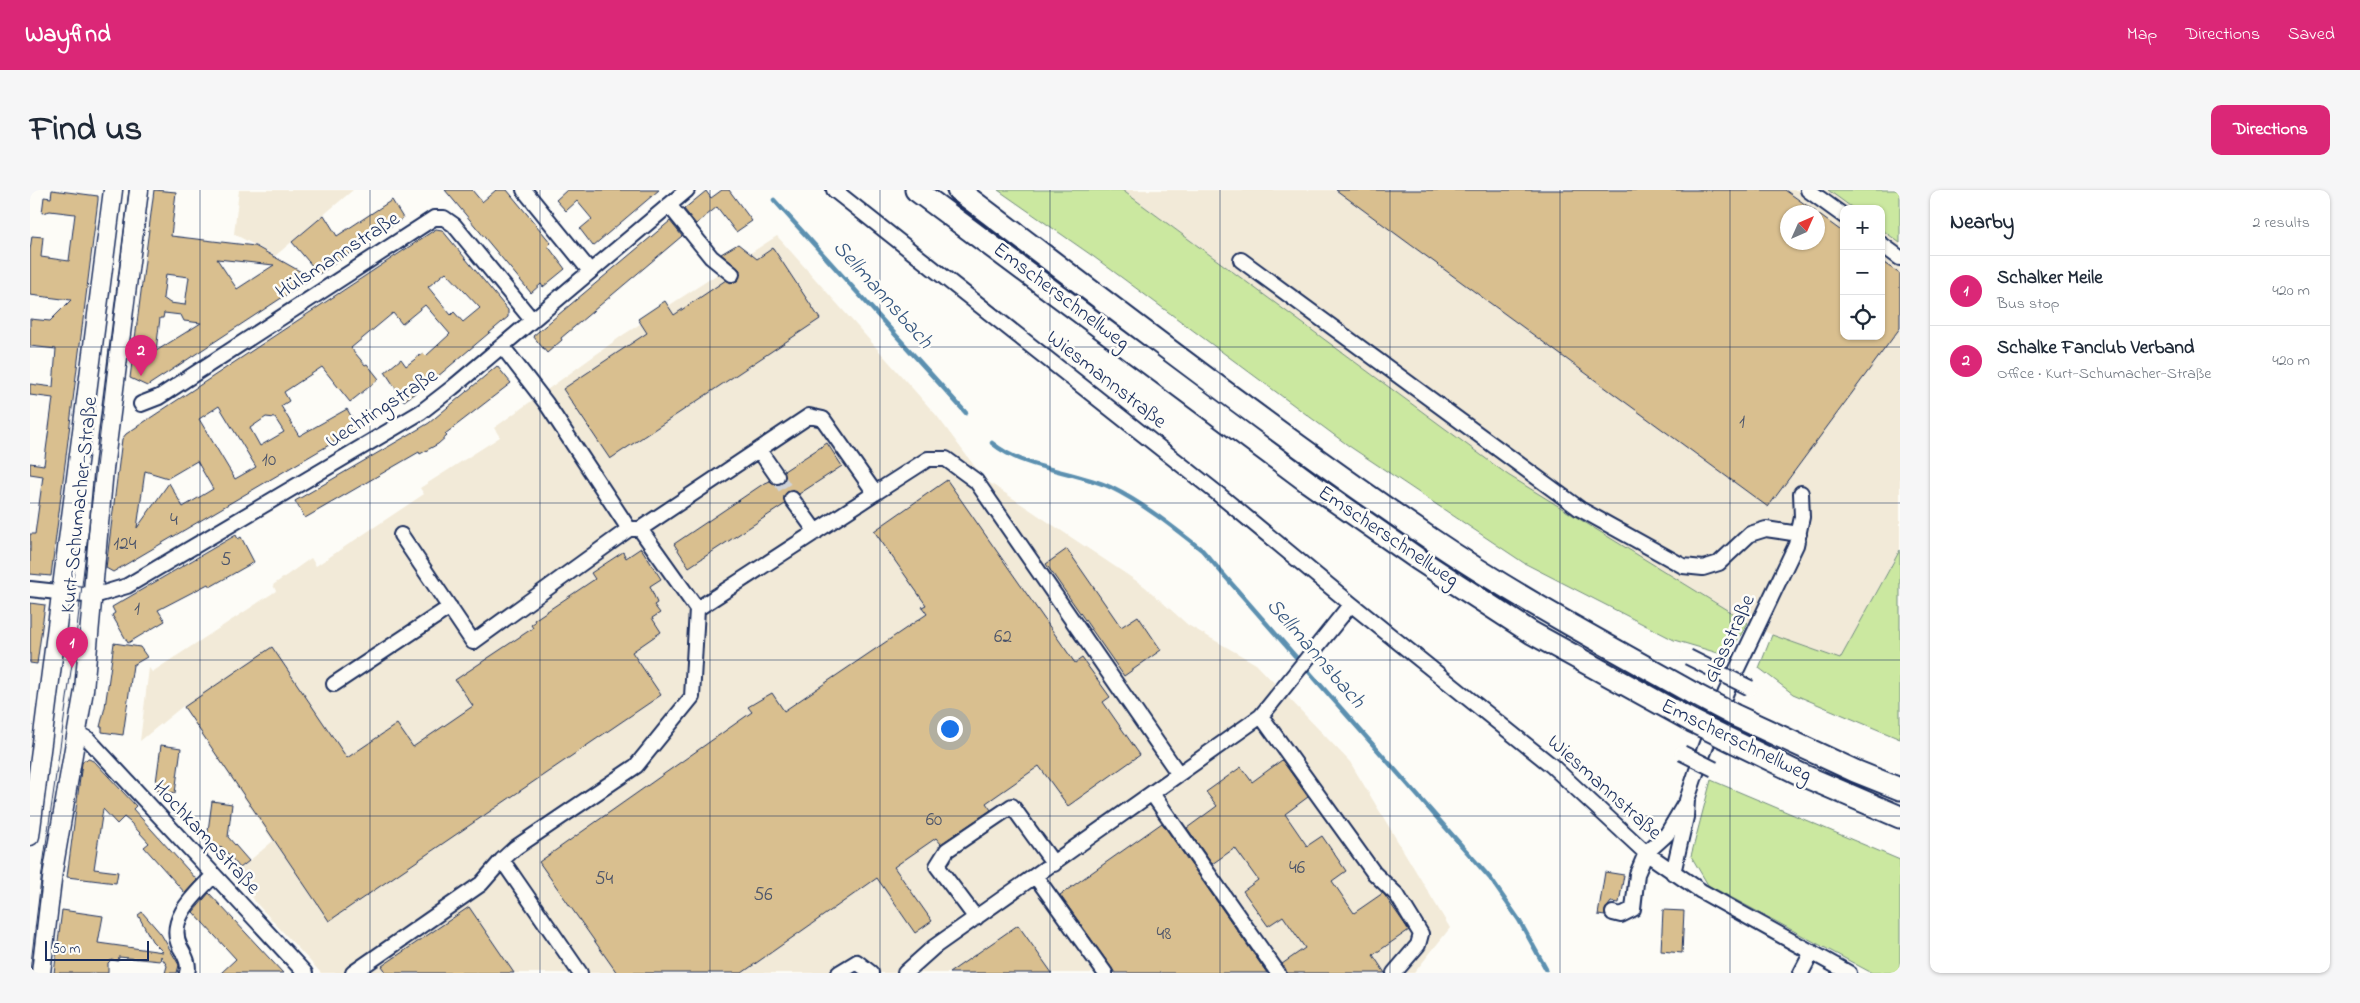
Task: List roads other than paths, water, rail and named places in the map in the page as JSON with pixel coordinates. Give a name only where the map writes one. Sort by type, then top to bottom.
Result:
[{"type":"highway","name":"Emscherschnellweg","points":[[916,190],[1308,482],[1418,559],[1532,633],[1692,722],[1802,775],[1900,816]]},
{"type":"highway","name":"Emscherschnellweg","points":[[958,190],[1315,458],[1433,540],[1550,614],[1694,694],[1734,715],[1855,771],[1900,789]]},
{"type":"main road","name":"Kurt-Schumacher-Straße","points":[[30,836],[113,190]]},
{"type":"main road","name":"Kurt-Schumacher-Straße","points":[[41,973],[52,871],[77,732],[94,596],[104,470],[140,190]]},
{"type":"street","points":[[524,190],[590,271]]},
{"type":"street","name":"Uechtingstraße","points":[[30,589],[94,596],[127,586],[395,428],[452,388],[687,190]]},
{"type":"street","name":"Wiesmannstraße","points":[[834,190],[1217,493],[1551,765],[1646,853],[1673,874],[1849,973]]},
{"type":"street","points":[[1808,190],[1840,213]]},
{"type":"street","points":[[669,205],[711,256],[732,274]]},
{"type":"street","name":"Hülsmannstraße","points":[[141,404],[159,397],[434,218],[444,218],[454,225],[532,320]]},
{"type":"street","points":[[1885,247],[1900,258]]},
{"type":"street","points":[[1241,260],[1580,509],[1683,566],[1703,568],[1719,563],[1750,534],[1766,529],[1799,534]]},
{"type":"street","points":[[353,973],[481,884],[515,848],[636,766],[692,697],[696,609],[635,529],[546,403],[502,346]]},
{"type":"street","points":[[401,535],[473,642],[635,529],[809,416],[823,419],[874,493]]},
{"type":"street","points":[[759,450],[777,476]]},
{"type":"street","points":[[696,609],[928,458],[946,460],[976,481],[1178,773]]},
{"type":"street","name":"Glasstraße","points":[[1646,853],[1667,834],[1687,800],[1726,692],[1796,545],[1802,517],[1801,493]]},
{"type":"street","points":[[792,499],[816,532]]},
{"type":"street","points":[[912,971],[934,947],[1036,877],[1153,794],[1178,773],[1261,716],[1351,604]]},
{"type":"street","points":[[334,684],[450,607]]},
{"type":"street","points":[[1688,657],[1750,688]]},
{"type":"street","points":[[1261,716],[1374,873],[1397,895],[1421,934],[1418,945],[1394,973]]},
{"type":"street","name":"Hochkampstraße","points":[[77,732],[88,739],[304,973]]},
{"type":"street","points":[[1682,753],[1714,769]]},
{"type":"street","points":[[1153,794],[1278,973]]},
{"type":"street","name":"Glasstraße","points":[[1673,874],[1686,816],[1687,800]]},
{"type":"street","points":[[976,918],[937,866],[947,850],[1012,806],[1054,864]]},
{"type":"street","points":[[1614,913],[1621,915],[1633,909],[1637,874],[1646,853]]},
{"type":"street","points":[[502,860],[580,973]]},
{"type":"street","points":[[188,973],[189,967],[176,938],[178,919],[184,908],[214,875]]},
{"type":"street","points":[[1036,877],[1105,973]]},
{"type":"street","points":[[1801,973],[1812,952]]},
{"type":"street","points":[[839,973],[857,962],[872,973]]},
{"type":"waterway","name":"Sellmannsbach","points":[[774,200],[966,413]]},
{"type":"waterway","name":"Sellmannsbach","points":[[992,443],[1019,459],[1095,481],[1122,493],[1169,524],[1202,550],[1490,878],[1519,920],[1546,969]]},
{"type":"tunnel","points":[[777,476],[792,499]]},
{"type":"tram line","points":[[30,971],[42,872],[76,636],[129,190]]},
{"type":"place","name":"Schalke Fanclub Verband","points":[[141,376]]},
{"type":"place","name":"Schalker Meile","points":[[72,668]]}]
